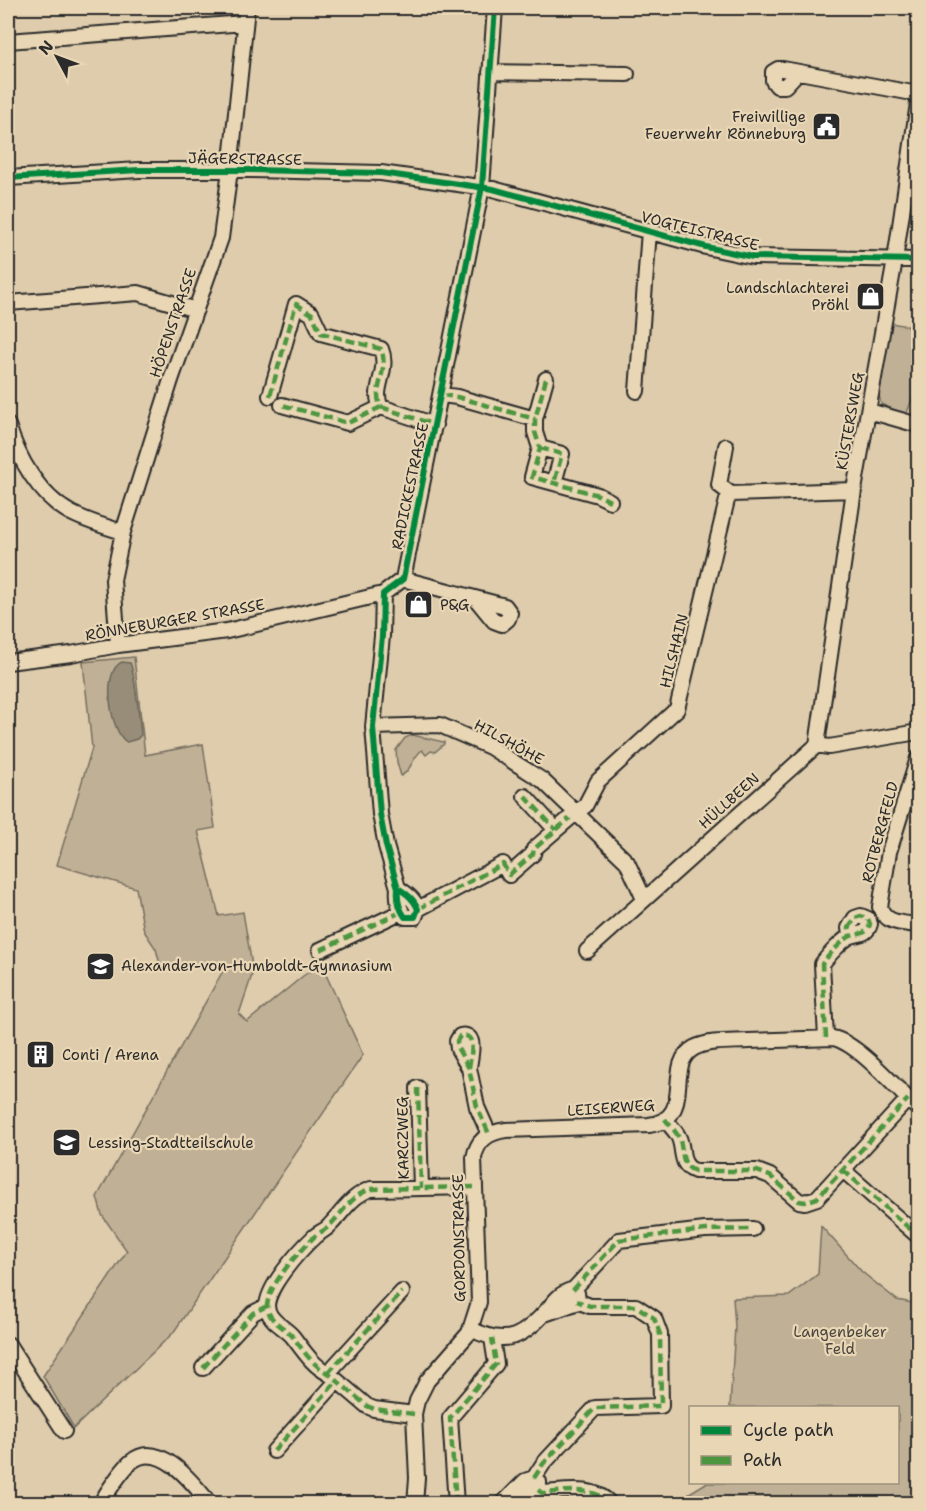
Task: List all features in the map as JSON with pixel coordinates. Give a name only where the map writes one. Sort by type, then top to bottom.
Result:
[{"type":"street","name":"HÖPENSTRASSE","points":[[118,645],[113,580],[123,532],[171,380],[221,238],[247,8]]},
{"type":"street","name":"RADICKESTRASSE","points":[[403,579],[442,395],[482,187],[495,8]]},
{"type":"street","points":[[8,41],[245,23]]},
{"type":"street","points":[[490,72],[627,74]]},
{"type":"street","points":[[798,72],[918,94]]},
{"type":"street","name":"KÜSTERSWEG","points":[[817,745],[854,490],[895,260],[918,103]]},
{"type":"street","name":"JÄGERSTRASSE","points":[[8,178],[139,170],[367,172],[482,187]]},
{"type":"street","name":"VOGTEISTRASSE","points":[[482,187],[706,247],[753,257],[918,260]]},
{"type":"street","points":[[637,391],[649,231]]},
{"type":"street","points":[[8,303],[138,293],[196,310]]},
{"type":"street","points":[[270,396],[296,304],[312,314],[321,333],[381,349],[386,360],[378,395],[381,407]]},
{"type":"street","points":[[546,379],[535,419],[535,432],[540,448],[532,477],[598,495],[610,501]]},
{"type":"street","points":[[442,395],[457,397],[535,419]]},
{"type":"street","points":[[282,405],[348,423],[381,407],[435,425]]},
{"type":"street","points":[[869,411],[918,425]]},
{"type":"street","points":[[8,425],[14,444],[28,470],[54,501],[72,514],[123,532]]},
{"type":"street","points":[[726,446],[719,485],[731,494],[854,490]]},
{"type":"street","points":[[540,448],[562,454],[554,483]]},
{"type":"street","name":"HILSHAIN","points":[[572,816],[585,806],[598,781],[677,709],[727,500],[731,494]]},
{"type":"street","points":[[476,599],[403,579],[383,594],[382,636],[373,727],[380,814],[398,888],[397,895],[401,912],[405,917],[415,917],[418,909],[503,864],[509,875],[572,816]]},
{"type":"street","name":"RÖNNEBURGER STRASSE","points":[[8,662],[227,631],[383,594]]},
{"type":"street","name":"HILSHÖHE","points":[[373,727],[440,725],[490,747],[543,780],[572,816],[627,862],[644,899]]},
{"type":"street","points":[[817,745],[830,747],[918,732]]},
{"type":"street","name":"HÜLLBEEN","points":[[587,951],[817,745]]},
{"type":"street","name":"ROTBERGFELD","points":[[918,758],[889,852],[880,904],[884,916],[892,921],[918,925]]},
{"type":"street","points":[[525,796],[556,830]]},
{"type":"street","points":[[398,888],[412,898],[418,909]]},
{"type":"street","points":[[320,950],[401,912]]},
{"type":"street","points":[[665,1119],[678,1136],[683,1159],[690,1169],[695,1171],[757,1171],[770,1176],[799,1202],[812,1201],[817,1198],[843,1170],[914,1104],[850,1045],[837,1039],[826,1038],[821,967],[833,951],[850,936]]},
{"type":"street","name":"LEISERWEG","points":[[489,1134],[506,1130],[649,1125],[665,1119],[676,1105],[682,1063],[693,1049],[702,1045],[725,1042],[826,1038]]},
{"type":"street","points":[[469,1068],[477,1107],[489,1134]]},
{"type":"street","name":"KARCZWEG","points":[[418,1088],[421,1188]]},
{"type":"street","name":"GORDONSTRASSE","points":[[415,1503],[417,1478],[414,1414],[421,1390],[426,1381],[471,1329],[479,1302],[474,1187],[476,1150],[489,1134]]},
{"type":"street","points":[[843,1170],[918,1236]]},
{"type":"street","points":[[414,1414],[370,1408],[322,1370],[298,1347],[293,1337],[271,1317],[267,1306],[272,1288],[291,1263],[317,1234],[329,1227],[358,1196],[371,1189],[474,1187]]},
{"type":"street","points":[[575,1296],[619,1240],[705,1230],[753,1229]]},
{"type":"street","points":[[274,1451],[402,1292]]},
{"type":"street","points":[[471,1329],[492,1338],[526,1332],[565,1292],[590,1306],[636,1306],[654,1318],[660,1334],[661,1406],[595,1408],[543,1464],[536,1484]]},
{"type":"street","points":[[203,1368],[253,1313],[267,1306]]},
{"type":"street","points":[[456,1503],[450,1418],[496,1364],[492,1338]]},
{"type":"street","points":[[9,1350],[64,1431]]},
{"type":"street","points":[[100,1503],[131,1462],[152,1455],[161,1457],[174,1466],[210,1503]]},
{"type":"street","points":[[504,1502],[525,1480],[536,1484],[542,1493],[591,1492],[602,1496],[610,1503]]},
{"type":"green space","points":[[891,323],[918,328],[918,384],[906,415],[881,404],[879,395]]},
{"type":"green space","points":[[134,657],[145,755],[203,744],[215,828],[198,831],[219,916],[243,912],[253,972],[239,1014],[247,1022],[321,964],[363,1055],[173,1333],[74,1428],[43,1376],[127,1251],[102,1215],[97,1197],[224,969],[160,964],[156,949],[144,931],[136,888],[57,865],[92,748],[83,662]]},
{"type":"green space","points":[[412,735],[444,742],[444,744],[435,752],[431,751],[426,755],[422,750],[401,776],[396,750],[405,738]]},
{"type":"green space","name":"Langenbeker Feld","points":[[821,1226],[862,1272],[897,1300],[918,1304],[918,1503],[688,1503],[688,1494],[704,1484],[899,1484],[899,1406],[730,1406],[735,1327],[733,1298],[789,1296],[818,1274]]},
{"type":"shaded area","points":[[122,662],[130,663],[132,667],[141,735],[127,742],[116,728],[110,703],[111,677],[115,668]]},
{"type":"marked path","points":[[270,396],[296,304],[312,314],[321,333],[381,349],[383,365],[378,393],[381,407],[348,423],[282,405]]},
{"type":"marked path","points":[[546,379],[535,419],[535,432],[540,448],[532,477],[598,495],[610,501]]},
{"type":"marked path","points":[[442,395],[457,397],[535,419]]},
{"type":"marked path","points":[[381,407],[435,425]]},
{"type":"marked path","points":[[540,448],[562,454],[554,483]]},
{"type":"marked path","points":[[525,796],[556,830]]},
{"type":"marked path","points":[[418,909],[503,864],[509,875],[533,854],[534,849],[570,818]]},
{"type":"marked path","points":[[320,950],[401,912]]},
{"type":"marked path","points":[[826,1038],[822,964],[844,941],[867,930],[870,924],[868,919],[861,916],[855,918],[849,928],[850,936]]},
{"type":"marked path","points":[[469,1068],[471,1041],[466,1036],[460,1036],[457,1041],[458,1049],[469,1068],[477,1107],[489,1134]]},
{"type":"marked path","points":[[418,1088],[421,1188]]},
{"type":"marked path","points":[[665,1119],[678,1136],[686,1165],[695,1171],[757,1171],[770,1176],[799,1201],[805,1202],[817,1198],[908,1099]]},
{"type":"marked path","points":[[843,1170],[918,1236]]},
{"type":"marked path","points":[[414,1414],[367,1406],[313,1362],[290,1334],[273,1319],[268,1311],[267,1303],[276,1282],[292,1260],[358,1195],[371,1189],[474,1187]]},
{"type":"marked path","points":[[573,1290],[619,1240],[705,1230],[753,1229]]},
{"type":"marked path","points":[[328,1373],[402,1292]]},
{"type":"marked path","points":[[534,1478],[543,1464],[595,1408],[661,1406],[660,1334],[654,1318],[636,1306],[590,1306],[577,1301]]},
{"type":"marked path","points":[[203,1368],[253,1313],[267,1306]]},
{"type":"marked path","points":[[456,1504],[450,1418],[496,1364],[492,1338]]},
{"type":"marked path","points":[[274,1451],[337,1381]]},
{"type":"marked path","points":[[538,1490],[542,1493],[587,1492],[604,1498],[610,1504]]},
{"type":"cycle path","points":[[398,888],[416,905],[418,909],[415,917],[405,917],[400,907],[398,888],[380,814],[373,727],[382,636],[383,594],[403,579],[482,187],[495,8]]},
{"type":"cycle path","points":[[8,178],[139,170],[381,173],[493,189],[706,247],[753,257],[918,260]]},
{"type":"place","name":"Freiwillige Feuerwehr Rönneburg","points":[[827,126]]},
{"type":"place","name":"Landschlachterei Pröhl","points":[[870,297]]},
{"type":"place","name":"P&G","points":[[419,605]]},
{"type":"place","name":"Alexander-von-Humboldt-Gymnasium","points":[[100,966]]},
{"type":"place","name":"Conti / Arena","points":[[41,1055]]},
{"type":"place","name":"Lessing-Stadtteilschule","points":[[67,1143]]}]
